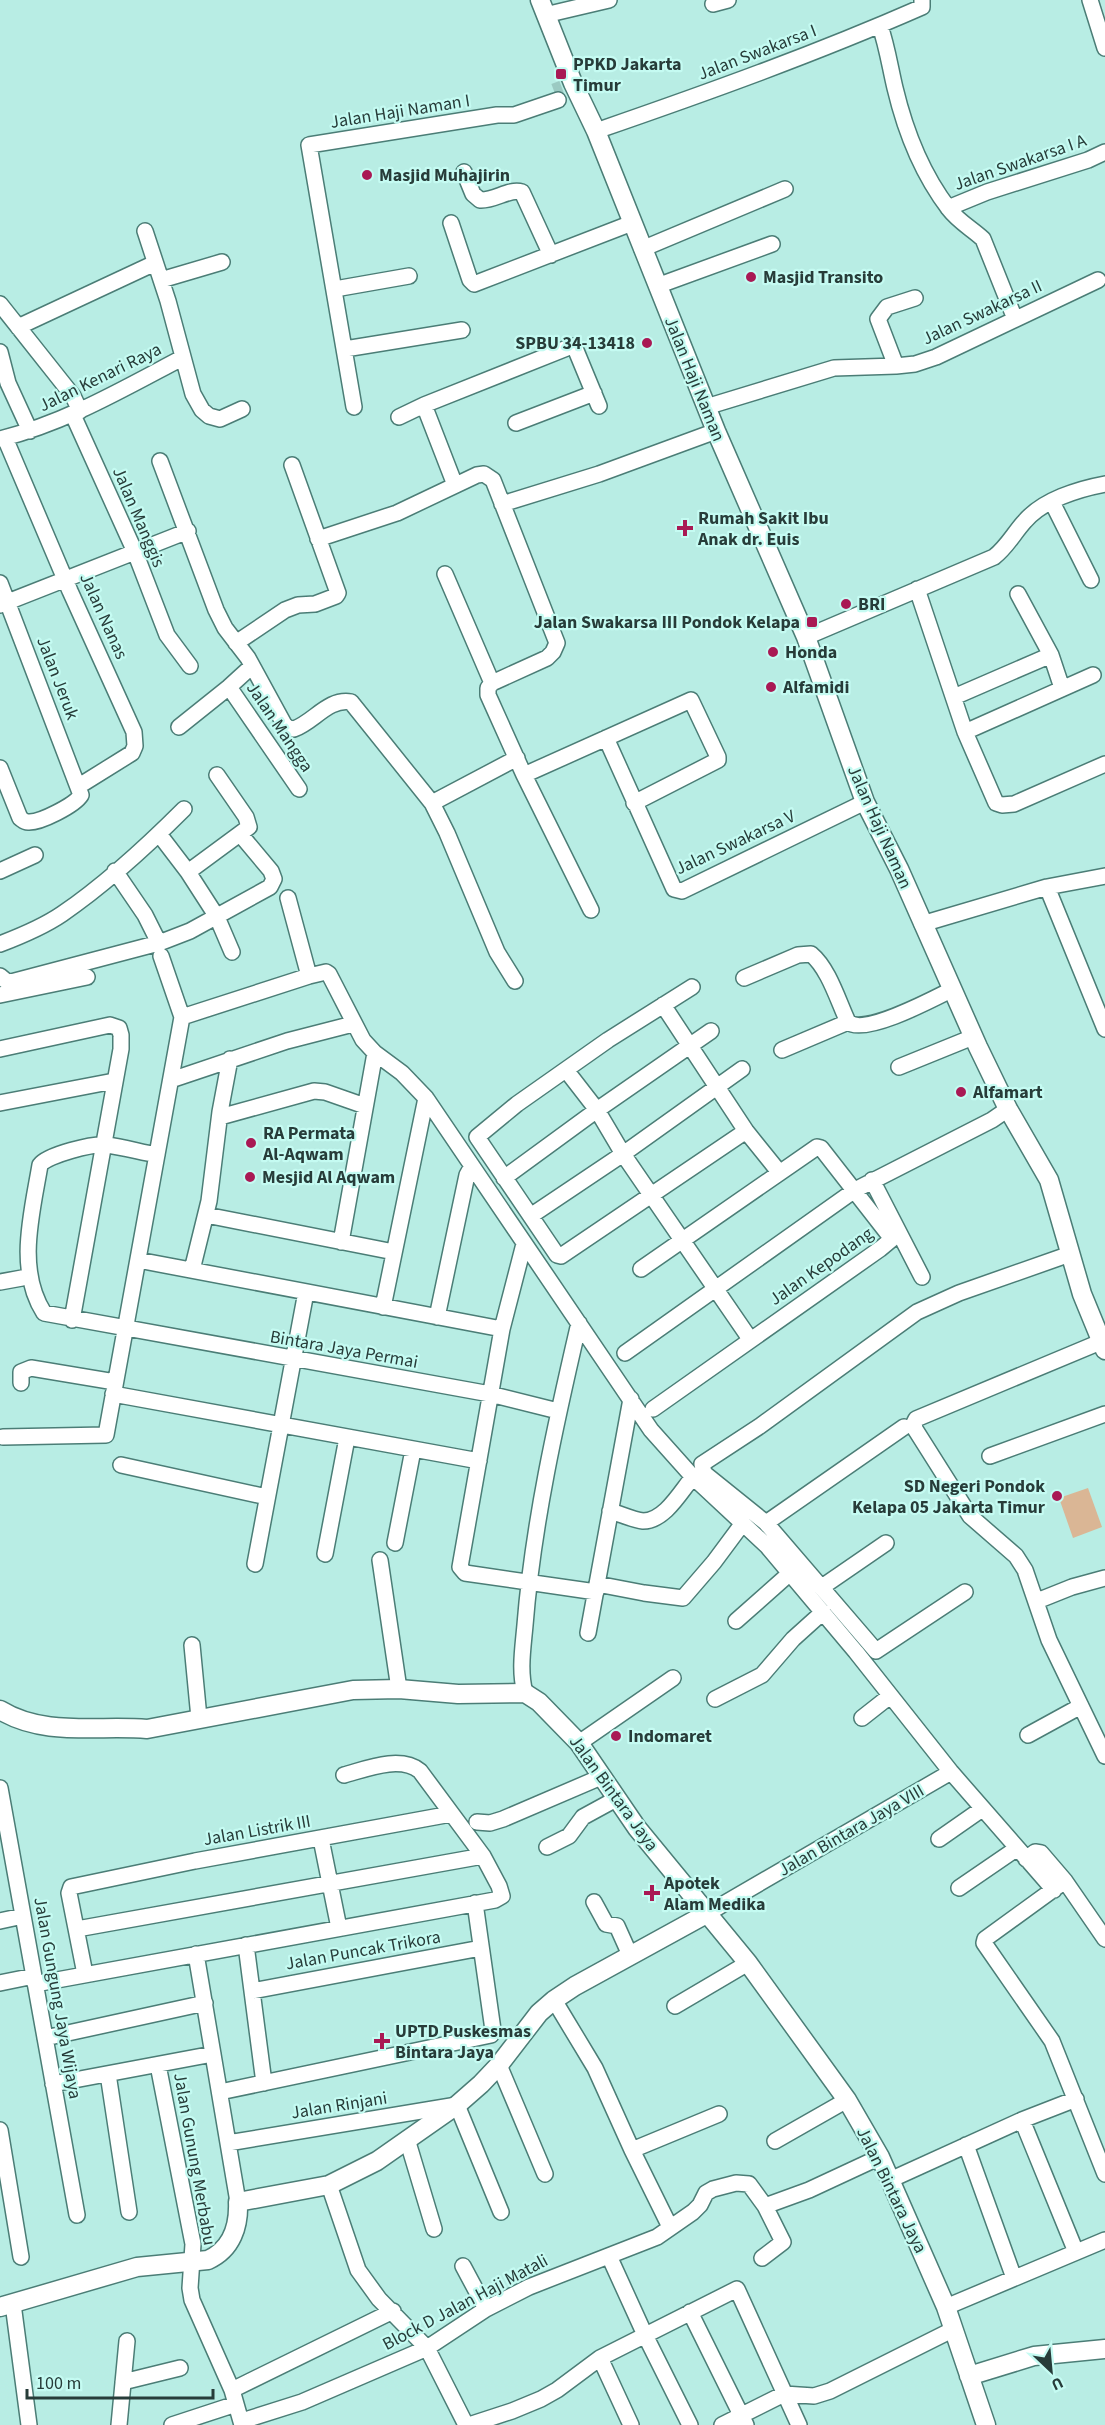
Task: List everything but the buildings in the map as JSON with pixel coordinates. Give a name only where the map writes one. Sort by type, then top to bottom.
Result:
[{"type":"street","points":[[543,8],[609,0]]},
{"type":"street","name":"Jalan Swakarsa I","points":[[596,131],[771,69],[880,26],[922,7],[922,0]]},
{"type":"street","points":[[1090,0],[1105,48]]},
{"type":"street","name":"Jalan Haji Naman","points":[[543,8],[565,92],[596,131],[706,407],[806,637],[865,802],[899,869],[922,924],[1008,1109],[1049,1180],[1082,1294],[1104,1344]]},
{"type":"street","name":"Jalan Swakarsa I A","points":[[880,26],[907,126],[925,168],[948,208],[964,226],[982,239],[1015,319]]},
{"type":"street","name":"Jalan Haji Naman I","points":[[334,289],[309,145],[497,116],[511,107],[565,92]]},
{"type":"street","name":"Jalan Swakarsa I A","points":[[948,208],[1003,186],[1088,160],[1105,152]]},
{"type":"street","points":[[464,172],[473,194],[480,201],[492,200],[515,190],[522,192],[551,255]]},
{"type":"street","points":[[642,249],[785,189]]},
{"type":"street","points":[[451,223],[470,280],[474,284],[632,223]]},
{"type":"street","points":[[145,231],[193,394],[202,410],[209,416],[220,419],[242,409]]},
{"type":"street","points":[[657,286],[772,244]]},
{"type":"street","points":[[161,280],[222,262]]},
{"type":"street","points":[[18,327],[155,263]]},
{"type":"street","points":[[354,407],[334,289],[409,276]]},
{"type":"street","name":"Jalan Swakarsa II","points":[[706,407],[834,368],[915,364],[936,357],[1098,280]]},
{"type":"street","points":[[896,366],[878,319],[887,308],[915,298]]},
{"type":"street","name":"Jalan Manggis","points":[[0,304],[73,396],[77,413],[167,635],[190,666]]},
{"type":"street","points":[[345,349],[462,330]]},
{"type":"street","points":[[399,417],[572,346],[575,348],[596,399],[516,423]]},
{"type":"street","points":[[0,352],[9,382],[30,431]]},
{"type":"street","name":"Jalan Kenari Raya","points":[[3,439],[77,413],[182,358]]},
{"type":"street","points":[[424,405],[455,485]]},
{"type":"street","points":[[502,504],[599,474],[716,431]]},
{"type":"street","name":"Jalan Nanas","points":[[3,439],[136,741],[132,753],[79,786]]},
{"type":"street","points":[[160,461],[216,610],[288,728],[300,727],[332,704],[351,702],[432,803],[497,952],[514,981]]},
{"type":"street","points":[[236,643],[285,609],[298,605],[315,604],[336,596],[335,585],[292,465]]},
{"type":"street","points":[[318,539],[397,513],[477,475],[490,476],[557,643],[547,658],[492,683],[488,688],[488,695],[524,775],[591,910]]},
{"type":"street","points":[[806,637],[994,558],[1005,549],[1036,510],[1090,487],[1105,484]]},
{"type":"street","points":[[1052,502],[1091,580]]},
{"type":"street","points":[[4,604],[188,531]]},
{"type":"street","points":[[445,574],[492,683]]},
{"type":"street","name":"Jalan Jeruk","points":[[0,583],[4,604],[79,786]]},
{"type":"street","points":[[917,589],[965,732],[996,803],[1014,804],[1105,764]]},
{"type":"street","points":[[1018,594],[1051,655],[1062,687]]},
{"type":"street","points":[[954,697],[1051,655]]},
{"type":"street","points":[[179,727],[252,666]]},
{"type":"street","points":[[965,732],[1062,687],[1094,675]]},
{"type":"street","name":"Jalan Mangga","points":[[229,687],[299,789]]},
{"type":"street","points":[[524,775],[690,699],[718,756],[715,763],[634,804]]},
{"type":"street","name":"Jalan Swakarsa V","points":[[606,738],[674,889],[682,891],[865,802]]},
{"type":"street","points":[[432,803],[517,758]]},
{"type":"street","points":[[0,768],[20,818],[28,822],[33,822],[72,805],[81,795],[79,786]]},
{"type":"street","points":[[188,872],[249,827],[217,776]]},
{"type":"street","points":[[0,944],[40,927],[62,914],[159,834],[184,809]]},
{"type":"street","points":[[159,834],[188,872],[217,917],[232,952]]},
{"type":"street","points":[[0,976],[6,981],[11,981],[160,950],[259,895],[270,887],[274,879],[271,871],[240,834]]},
{"type":"street","points":[[0,871],[35,855]]},
{"type":"street","points":[[3,1437],[105,1435],[182,1017],[160,950],[145,915],[115,871]]},
{"type":"street","points":[[922,924],[1047,886],[1105,876]]},
{"type":"street","points":[[1047,886],[1105,1029]]},
{"type":"street","points":[[288,898],[309,976]]},
{"type":"street","points":[[744,978],[798,955],[811,954],[827,977],[848,1022],[856,1026],[889,1018],[953,989]]},
{"type":"street","points":[[182,1017],[309,976],[324,972],[329,974],[353,1024],[375,1053],[402,1073],[426,1098],[651,1430],[693,1477],[767,1546],[982,1809],[1021,1854],[1059,1886],[1105,1939]]},
{"type":"street","points":[[0,996],[87,977]]},
{"type":"street","points":[[692,987],[566,1070],[517,1104],[477,1136],[557,1255],[561,1256],[746,1131]]},
{"type":"street","points":[[663,1005],[746,1131],[779,1172]]},
{"type":"street","points":[[782,1050],[848,1022]]},
{"type":"street","points":[[171,1080],[230,1059],[353,1024]]},
{"type":"street","points":[[0,1049],[110,1025],[118,1028],[121,1035],[121,1049],[72,1320]]},
{"type":"street","points":[[504,1178],[711,1031]]},
{"type":"street","points":[[899,1066],[973,1036]]},
{"type":"street","points":[[341,1242],[375,1053]]},
{"type":"street","points":[[192,1270],[206,1215],[230,1059]]},
{"type":"street","points":[[532,1215],[623,1154],[742,1069]]},
{"type":"street","points":[[566,1070],[597,1110],[623,1154],[750,1340],[653,1409]]},
{"type":"street","points":[[0,1103],[114,1081]]},
{"type":"street","points":[[220,1117],[314,1091],[325,1092],[365,1106]]},
{"type":"street","points":[[383,1307],[426,1098]]},
{"type":"street","points":[[625,1353],[855,1190],[993,1120],[1008,1109]]},
{"type":"street","points":[[104,1144],[157,1155]]},
{"type":"street","name":"Bintara Jaya Permai","points":[[104,1144],[57,1155],[40,1165],[27,1255],[35,1293],[44,1313],[72,1320],[490,1394],[558,1412]]},
{"type":"street","points":[[641,1269],[779,1172],[819,1147],[855,1190]]},
{"type":"street","points":[[437,1317],[449,1251],[467,1175],[472,1166]]},
{"type":"street","points":[[872,1180],[922,1277]]},
{"type":"street","name":"Jalan Kepodang","points":[[750,1340],[890,1241],[891,1236],[855,1190]]},
{"type":"street","points":[[206,1215],[394,1252]]},
{"type":"street","points":[[524,1244],[502,1329],[460,1567],[465,1573],[529,1584],[596,1588],[682,1598],[714,1562],[742,1523]]},
{"type":"street","points":[[965,1592],[876,1651],[766,1523],[704,1473],[702,1464],[768,1420],[917,1312],[959,1293],[1070,1254]]},
{"type":"street","points":[[138,1260],[502,1329]]},
{"type":"street","points":[[0,1282],[22,1278]]},
{"type":"street","points":[[255,1564],[306,1292]]},
{"type":"street","points":[[0,1710],[31,1724],[61,1728],[115,1726],[147,1729],[353,1690],[399,1689],[458,1694],[525,1693],[522,1670],[529,1584],[558,1412],[579,1323]]},
{"type":"street","points":[[1104,1344],[916,1419],[914,1423],[915,1429],[970,1516],[1016,1556],[1025,1570],[1049,1640],[1105,1756]]},
{"type":"street","points":[[21,1383],[21,1372],[32,1368],[281,1426],[479,1461]]},
{"type":"street","points":[[588,1633],[631,1399]]},
{"type":"street","points":[[990,1456],[1105,1414]]},
{"type":"street","points":[[766,1523],[904,1427]]},
{"type":"street","points":[[326,1554],[348,1438]]},
{"type":"street","points":[[395,1543],[413,1450]]},
{"type":"street","points":[[121,1465],[267,1497]]},
{"type":"street","points":[[610,1511],[642,1521],[655,1519],[665,1511],[693,1477]]},
{"type":"street","points":[[822,1587],[886,1543]]},
{"type":"street","points":[[380,1560],[399,1689]]},
{"type":"street","points":[[736,1621],[789,1574]]},
{"type":"street","points":[[1036,1601],[1072,1587],[1105,1578]]},
{"type":"street","points":[[715,1699],[762,1675],[793,1639],[823,1612]]},
{"type":"street","points":[[192,1645],[199,1718]]},
{"type":"street","points":[[579,1743],[673,1678]]},
{"type":"street","name":"Jalan Bintara Jaya","points":[[525,1693],[539,1702],[579,1743],[659,1856],[748,1963],[847,2100],[880,2157],[946,2307],[986,2425]]},
{"type":"street","points":[[862,1718],[890,1696]]},
{"type":"street","points":[[1028,1735],[1081,1706]]},
{"type":"street","points":[[0,1983],[85,1974],[475,1903],[502,1896],[483,1856],[420,1771],[413,1766],[384,1765],[344,1776]]},
{"type":"street","name":"Jalan Bintara Jaya VIII","points":[[238,2202],[329,2186],[362,2170],[457,2105],[499,2065],[539,2013],[554,2000],[951,1772]]},
{"type":"street","points":[[477,1822],[490,1823],[503,1819],[601,1777]]},
{"type":"street","name":"Jalan Gungung Jaya Wijaya","points":[[0,1788],[77,2215]]},
{"type":"street","points":[[547,1847],[569,1836],[583,1817],[616,1798]]},
{"type":"street","points":[[939,1839],[982,1809]]},
{"type":"street","name":"Jalan Listrik III","points":[[77,1929],[69,1893],[71,1887],[451,1814]]},
{"type":"street","points":[[321,1839],[339,1928]]},
{"type":"street","points":[[959,1888],[1021,1854]]},
{"type":"street","points":[[85,1974],[77,1929],[483,1856]]},
{"type":"street","points":[[1059,1886],[985,1939],[984,1943],[1042,2025],[1059,2057],[1105,2174]]},
{"type":"street","points":[[594,1902],[606,1924],[617,1926],[630,1955]]},
{"type":"street","points":[[475,1903],[493,2033]]},
{"type":"street","points":[[0,1920],[23,1916]]},
{"type":"street","points":[[246,1945],[264,2083]]},
{"type":"street","name":"Jalan Puncak Trikora","points":[[252,1990],[481,1948]]},
{"type":"street","points":[[29,2425],[6,2305],[137,2267],[212,2258],[222,2252],[231,2242],[239,2212],[238,2202],[196,1954]]},
{"type":"street","points":[[675,2006],[748,1963]]},
{"type":"street","points":[[554,2000],[595,2068],[670,2227]]},
{"type":"street","points":[[45,2038],[205,2003]]},
{"type":"street","points":[[493,2033],[513,2045]]},
{"type":"street","points":[[220,2092],[489,2037],[493,2033]]},
{"type":"street","points":[[53,2084],[213,2055]]},
{"type":"street","name":"Jalan Gunung Merbabu","points":[[158,2065],[193,2244],[190,2288],[192,2300],[234,2397],[242,2423]]},
{"type":"street","points":[[499,2065],[545,2174]]},
{"type":"street","points":[[108,2074],[129,2211]]},
{"type":"street","points":[[890,2180],[1022,2120],[1076,2099]]},
{"type":"street","points":[[775,2141],[847,2100]]},
{"type":"street","points":[[457,2105],[501,2212]]},
{"type":"street","name":"Jalan Rinjani","points":[[228,2143],[457,2105]]},
{"type":"street","points":[[632,2150],[719,2114]]},
{"type":"street","points":[[1022,2120],[1076,2252]]},
{"type":"street","points":[[0,2130],[7,2221],[21,2256]]},
{"type":"street","points":[[407,2139],[434,2229]]},
{"type":"street","points":[[966,2145],[1014,2278]]},
{"type":"street","points":[[762,2258],[783,2242],[765,2206],[808,2190],[880,2157]]},
{"type":"street","name":"Block D Jalan Haji Matali","points":[[242,2423],[302,2402],[427,2348],[486,2309],[549,2278],[657,2237],[693,2212],[700,2205],[705,2193],[719,2186],[749,2184],[765,2206]]},
{"type":"street","points":[[329,2186],[358,2270],[379,2299],[427,2348],[467,2425],[541,2399],[600,2358],[737,2289],[799,2425]]},
{"type":"street","points":[[946,2307],[1105,2240]]},
{"type":"street","points":[[609,2256],[690,2425]]},
{"type":"street","points":[[463,2266],[486,2309]]},
{"type":"street","points":[[172,2425],[234,2397],[393,2311]]},
{"type":"street","points":[[690,2312],[744,2420]]},
{"type":"street","points":[[722,2425],[744,2420],[784,2394],[814,2396],[830,2391],[954,2330]]},
{"type":"street","points":[[118,2425],[127,2341]]},
{"type":"street","points":[[969,2376],[1034,2356],[1105,2349]]},
{"type":"street","points":[[600,2358],[631,2425]]},
{"type":"street","points":[[123,2382],[180,2368]]},
{"type":"shaded area","points":[[1088,1488],[1102,1527],[1073,1538],[1059,1498]]},
{"type":"tunnel","points":[[554,91],[562,88]]},
{"type":"place","name":"PPKD Jakarta Timur","points":[[561,74]]},
{"type":"place","name":"Masjid Muhajirin","points":[[367,175]]},
{"type":"place","name":"Masjid Transito","points":[[751,277]]},
{"type":"place","name":"SPBU 34-13418","points":[[647,343]]},
{"type":"place","name":"Rumah Sakit Ibu Anak dr. Euis","points":[[685,528]]},
{"type":"place","name":"BRI","points":[[846,604]]},
{"type":"place","name":"Jalan Swakarsa III Pondok Kelapa","points":[[812,622]]},
{"type":"place","name":"Honda","points":[[773,652]]},
{"type":"place","name":"Alfamidi","points":[[771,687]]},
{"type":"place","name":"Alfamart","points":[[961,1092]]},
{"type":"place","name":"RA Permata Al-Aqwam","points":[[251,1143]]},
{"type":"place","name":"Mesjid Al Aqwam","points":[[250,1177]]},
{"type":"place","name":"SD Negeri Pondok Kelapa 05 Jakarta Timur","points":[[1057,1496]]},
{"type":"place","name":"Indomaret","points":[[616,1736]]},
{"type":"place","name":"Apotek Alam Medika","points":[[652,1893]]},
{"type":"place","name":"UPTD Puskesmas Bintara Jaya","points":[[382,2041]]}]
